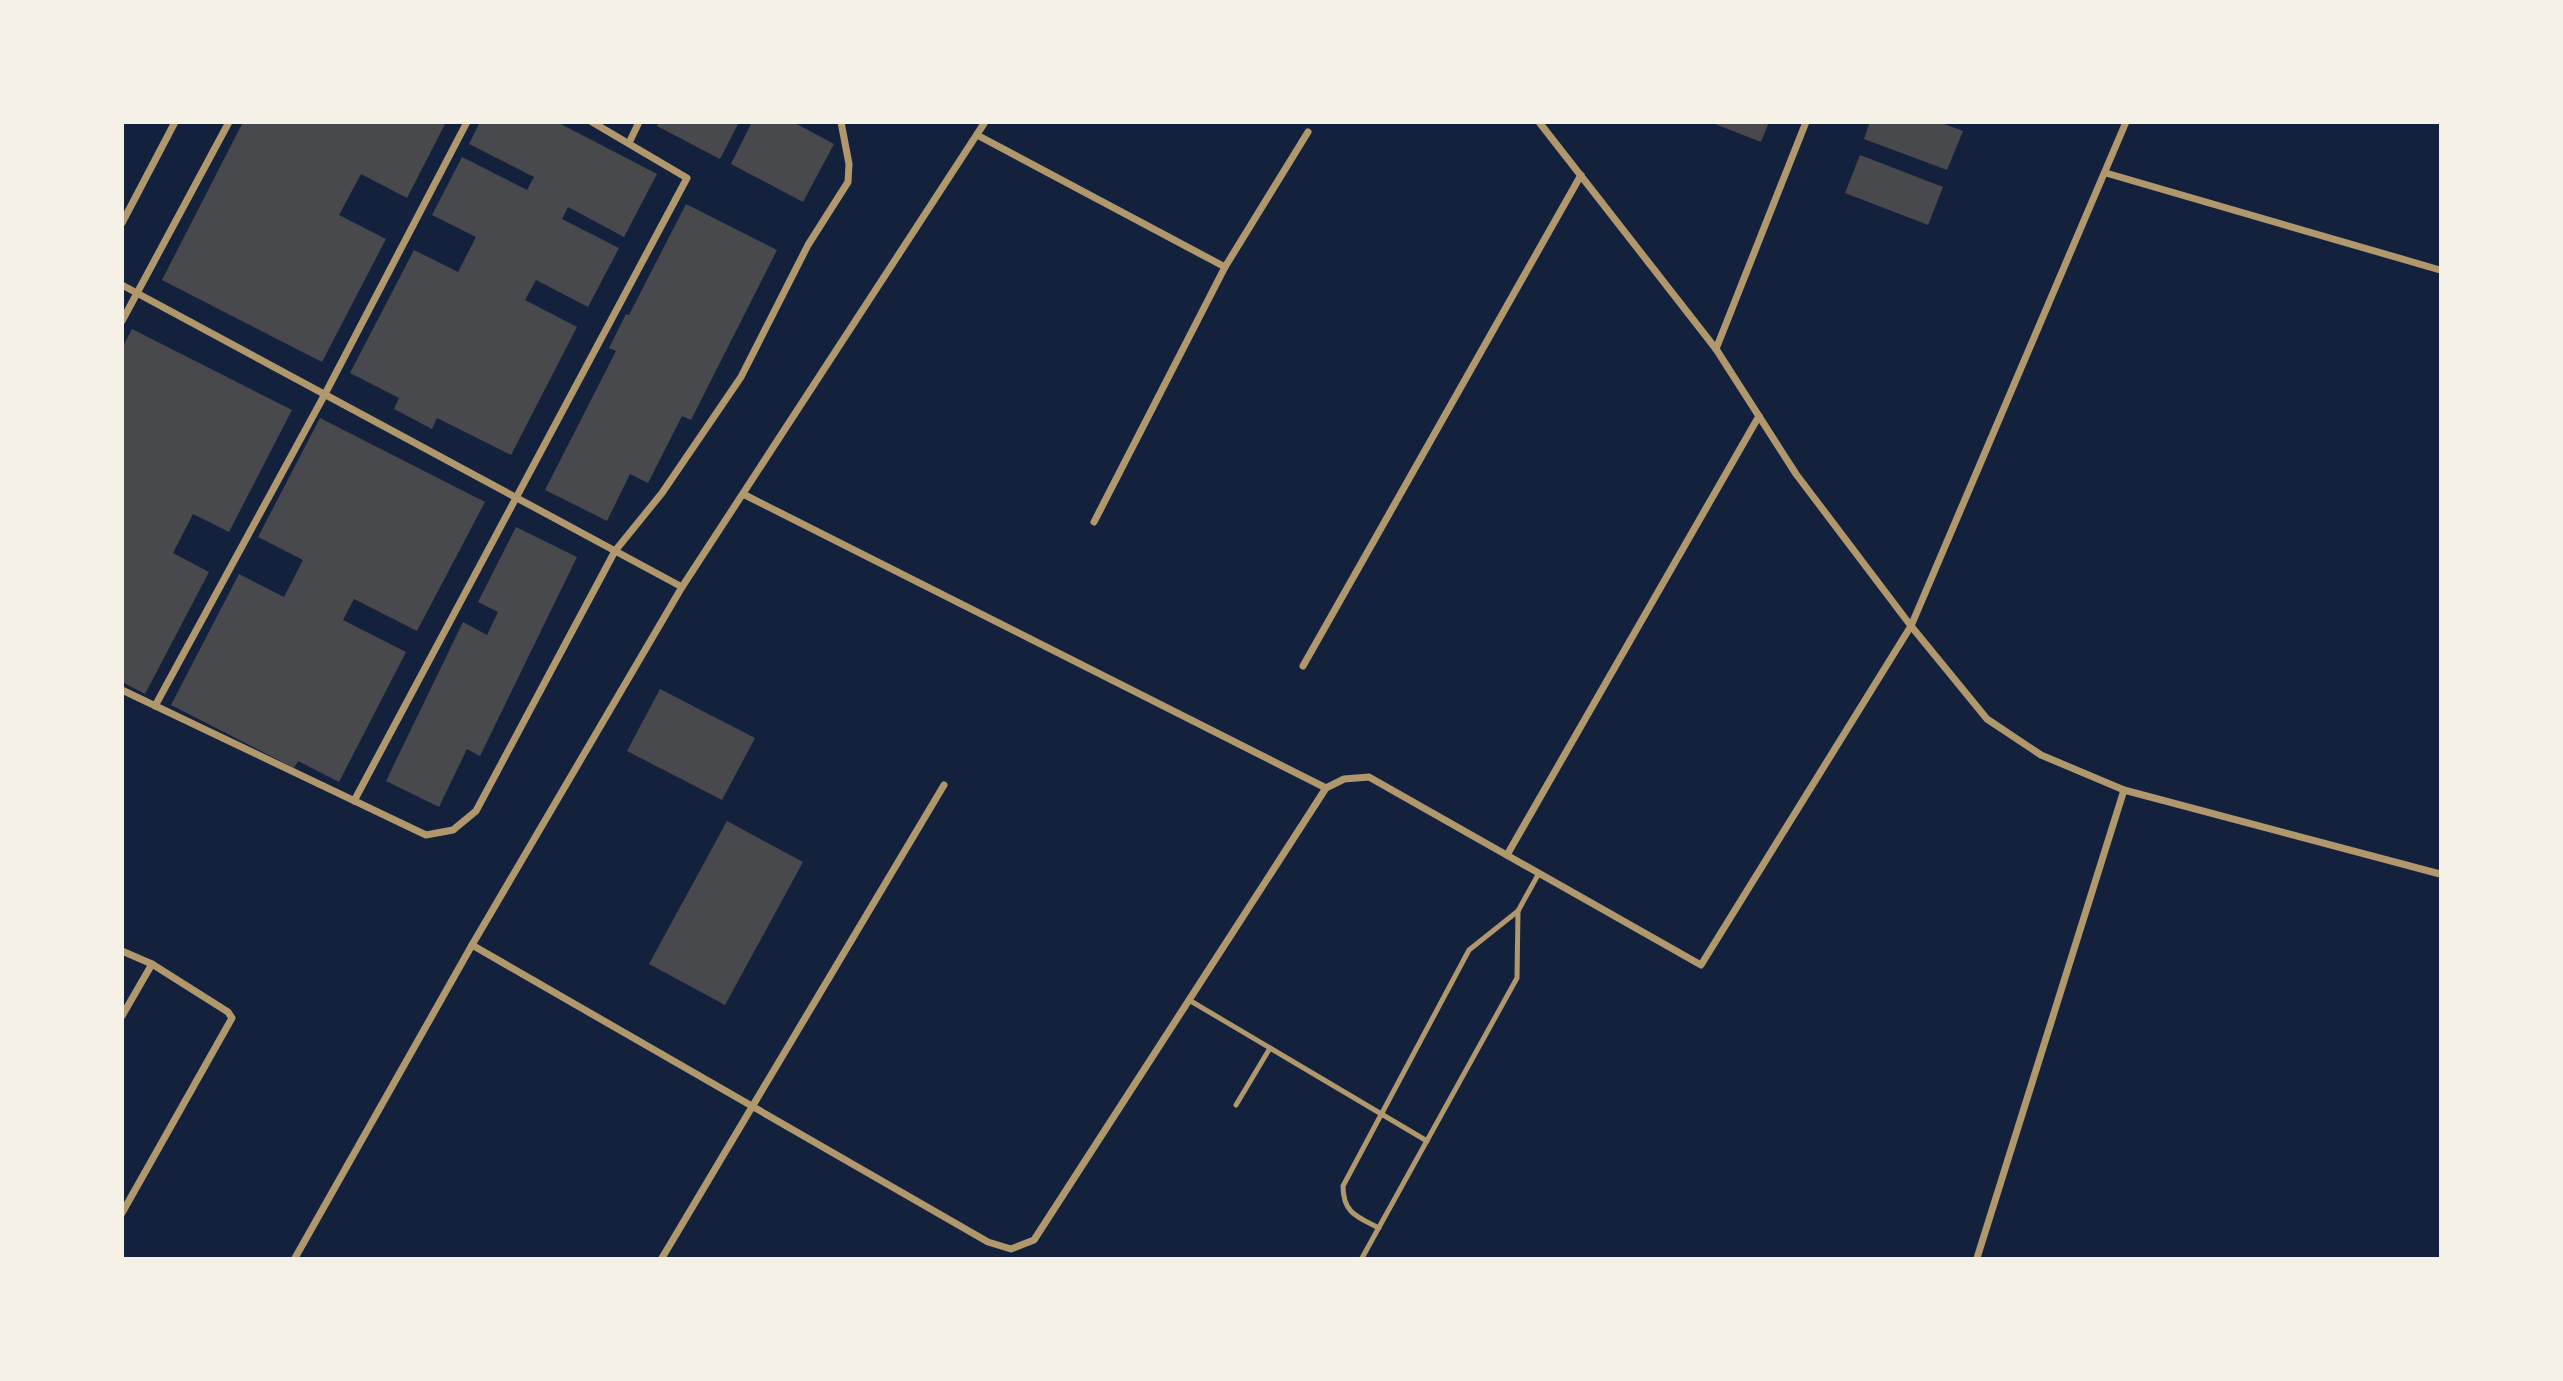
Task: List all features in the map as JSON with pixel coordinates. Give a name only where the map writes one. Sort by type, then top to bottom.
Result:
[{"type":"street","points":[[122,223],[175,122]]},
{"type":"street","points":[[122,321],[229,122]]},
{"type":"street","points":[[155,706],[326,394],[467,122]]},
{"type":"street","points":[[355,801],[687,178],[592,122]]},
{"type":"street","points":[[629,143],[639,122]]},
{"type":"street","points":[[122,690],[426,835],[453,830],[475,811],[615,551],[662,493],[741,377],[808,245],[848,182],[849,164],[841,122]]},
{"type":"street","points":[[295,1258],[472,945],[682,587],[985,122]]},
{"type":"street","points":[[1539,122],[1716,349],[1796,474],[1911,626],[1987,719],[2041,755],[2124,790],[2441,874]]},
{"type":"street","points":[[1716,349],[1806,122]]},
{"type":"street","points":[[472,945],[988,1242],[1011,1249],[1034,1240],[1326,788],[1344,779],[1369,778],[1700,965],[1911,626],[2126,122]]},
{"type":"street","points":[[1094,522],[1225,267],[1308,132]]},
{"type":"street","points":[[977,135],[1225,267]]},
{"type":"street","points":[[2106,173],[2441,270]]},
{"type":"street","points":[[1303,666],[1581,176]]},
{"type":"street","points":[[122,285],[682,587]]},
{"type":"street","points":[[1507,855],[1759,415]]},
{"type":"street","points":[[743,494],[1326,788]]},
{"type":"street","points":[[662,1258],[944,785]]},
{"type":"street","points":[[1977,1258],[2124,790]]},
{"type":"street","points":[[122,951],[152,964],[232,1017],[122,1213]]},
{"type":"street","points":[[122,1016],[152,964]]},
{"type":"lane","points":[[1379,1228],[1353,1214],[1343,1201],[1343,1186],[1469,950],[1518,911],[1539,873]]},
{"type":"lane","points":[[1362,1258],[1517,978],[1518,911]]},
{"type":"lane","points":[[1189,999],[1427,1141]]},
{"type":"lane","points":[[1236,1105],[1270,1048]]},
{"type":"building","points":[[243,122],[446,122],[407,198],[361,174],[339,215],[386,239],[322,362],[162,280]]},
{"type":"building","points":[[480,122],[557,122],[657,174],[624,237],[568,207],[562,219],[619,248],[588,307],[536,280],[525,300],[577,327],[511,455],[437,418],[432,429],[394,409],[399,398],[350,373],[414,250],[458,272],[476,237],[432,215],[462,157],[527,190],[534,177],[469,144]]},
{"type":"building","points":[[659,122],[739,122],[720,159],[657,126]]},
{"type":"building","points":[[752,122],[793,122],[834,144],[803,202],[731,164]]},
{"type":"building","points":[[1710,122],[1769,122],[1761,142]]},
{"type":"building","points":[[1870,122],[1939,122],[1963,131],[1947,170],[1864,139]]},
{"type":"building","points":[[1860,155],[1943,187],[1928,225],[1845,193]]},
{"type":"building","points":[[686,204],[777,250],[691,420],[682,416],[648,483],[630,474],[607,521],[545,490],[616,351],[609,348]]},
{"type":"building","points":[[132,329],[292,410],[229,532],[193,514],[173,553],[209,572],[145,694],[122,682],[122,348]]},
{"type":"building","points":[[320,418],[485,502],[417,631],[354,599],[343,620],[406,652],[339,782],[298,761],[294,768],[171,705],[239,574],[284,597],[303,560],[258,537]]},
{"type":"building","points":[[516,527],[577,557],[480,756],[467,749],[439,807],[386,781],[463,622],[487,635],[498,612],[478,602]]},
{"type":"building","points":[[660,689],[755,738],[722,800],[627,751]]},
{"type":"building","points":[[727,821],[803,862],[725,1005],[649,964]]}]
